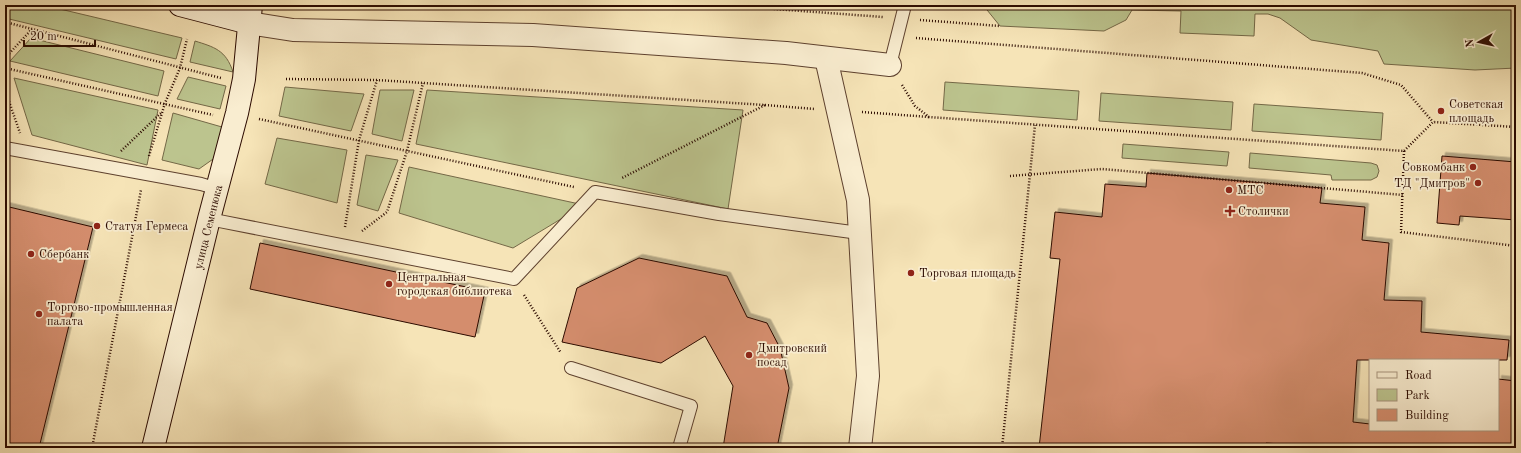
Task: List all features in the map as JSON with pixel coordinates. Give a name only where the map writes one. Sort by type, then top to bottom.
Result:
[{"type":"street","points":[[180,5],[250,14],[293,30],[533,35],[786,53],[890,65]]},
{"type":"street","name":"улица Семенюка","points":[[153,448],[209,219],[237,113],[244,79],[250,14]]},
{"type":"street","points":[[826,58],[858,200],[868,376],[860,448]]},
{"type":"lane","points":[[890,65],[905,5]]},
{"type":"lane","points":[[5,148],[144,173],[201,184],[218,189]]},
{"type":"lane","points":[[209,219],[514,279],[595,192],[719,214],[860,234]]},
{"type":"lane","points":[[571,368],[692,406],[679,448]]},
{"type":"path","points":[[720,5],[1000,26]]},
{"type":"path","points":[[5,22],[180,68],[226,78]]},
{"type":"path","points":[[5,58],[32,29]]},
{"type":"path","points":[[897,36],[1362,73],[1401,85],[1433,122],[1516,127]]},
{"type":"path","points":[[92,448],[144,173],[162,111],[180,68],[187,39]]},
{"type":"path","points":[[890,65],[915,106],[929,117],[1404,151]]},
{"type":"path","points":[[5,68],[214,115]]},
{"type":"path","points":[[237,113],[595,192],[766,105],[377,80],[286,79]]},
{"type":"path","points":[[342,246],[359,140],[377,80]]},
{"type":"path","points":[[342,246],[387,212],[407,151],[423,83]]},
{"type":"path","points":[[5,90],[26,152]]},
{"type":"path","points":[[105,166],[162,111]]},
{"type":"path","points":[[1433,122],[1404,151],[1401,232],[1516,246]]},
{"type":"path","points":[[1002,448],[1035,125]]},
{"type":"path","points":[[1010,176],[1102,169],[1403,195]]},
{"type":"path","points":[[514,279],[571,368]]},
{"type":"green space","points":[[5,5],[43,5],[182,38],[176,59],[5,18]]},
{"type":"green space","points":[[983,5],[1516,5],[1516,68],[1475,70],[1384,64],[1378,51],[1311,40],[1280,18],[1268,14],[1255,14],[1254,36],[1180,33],[1181,11],[1132,10],[1126,20],[1104,31],[1000,26]]},
{"type":"green space","points":[[31,38],[164,71],[158,96],[10,61]]},
{"type":"green space","points":[[195,41],[208,45],[223,54],[233,72],[190,62]]},
{"type":"green space","points":[[188,77],[226,86],[220,109],[177,99]]},
{"type":"green space","points":[[14,78],[158,110],[147,165],[32,135]]},
{"type":"green space","points":[[945,82],[1079,91],[1077,120],[943,110]]},
{"type":"green space","points":[[285,87],[364,94],[351,131],[279,116]]},
{"type":"green space","points":[[380,90],[414,90],[402,141],[372,134]]},
{"type":"green space","points":[[427,90],[743,110],[728,209],[416,144]]},
{"type":"green space","points":[[1101,93],[1233,102],[1231,130],[1099,121]]},
{"type":"green space","points":[[1254,104],[1383,113],[1381,140],[1252,131]]},
{"type":"green space","points":[[173,113],[222,127],[216,157],[199,169],[162,160]]},
{"type":"green space","points":[[277,138],[347,150],[337,203],[265,184]]},
{"type":"green space","points":[[1123,144],[1229,152],[1227,166],[1122,158]]},
{"type":"green space","points":[[1250,153],[1371,163],[1377,165],[1379,171],[1377,177],[1371,180],[1332,180],[1331,175],[1249,168]]},
{"type":"green space","points":[[366,155],[398,160],[378,211],[357,205]]},
{"type":"green space","points":[[409,167],[584,205],[513,248],[399,213]]},
{"type":"building","name":"ТД \"Дмитров\"","points":[[1442,156],[1516,162],[1516,220],[1460,216],[1459,225],[1437,223]]},
{"type":"building","points":[[1147,173],[1322,188],[1320,203],[1365,207],[1362,240],[1389,243],[1384,300],[1422,301],[1421,332],[1509,340],[1507,360],[1357,360],[1353,422],[1369,424],[1369,431],[1499,431],[1499,379],[1516,381],[1516,448],[1338,448],[1266,443],[1266,448],[1039,448],[1060,259],[1050,258],[1055,212],[1102,217],[1105,184],[1146,187]]},
{"type":"building","name":"Торгово-промышленная палата","points":[[5,206],[93,227],[39,448],[5,448]]},
{"type":"building","points":[[260,243],[485,291],[475,337],[250,289]]},
{"type":"building","name":"Дмитровский посад","points":[[639,258],[727,276],[747,317],[767,323],[780,348],[789,388],[777,448],[723,448],[733,386],[705,336],[661,363],[562,342],[577,288]]},
{"type":"place","name":"Советская площадь","points":[[1441,111]]},
{"type":"place","name":"Совкомбанк","points":[[1473,167]]},
{"type":"place","name":"ТД \"Дмитров\"","points":[[1478,183]]},
{"type":"place","name":"МТС","points":[[1229,190]]},
{"type":"place","name":"Столички","points":[[1230,211]]},
{"type":"place","name":"Статуя Гермеса","points":[[97,226]]},
{"type":"place","name":"Сбербанк","points":[[31,254]]},
{"type":"place","name":"Торговая площадь","points":[[911,273]]},
{"type":"place","name":"Центральная городская библиотека","points":[[389,284]]},
{"type":"place","name":"Торгово-промышленная палата","points":[[39,314]]},
{"type":"place","name":"Дмитровский посад","points":[[749,355]]}]
